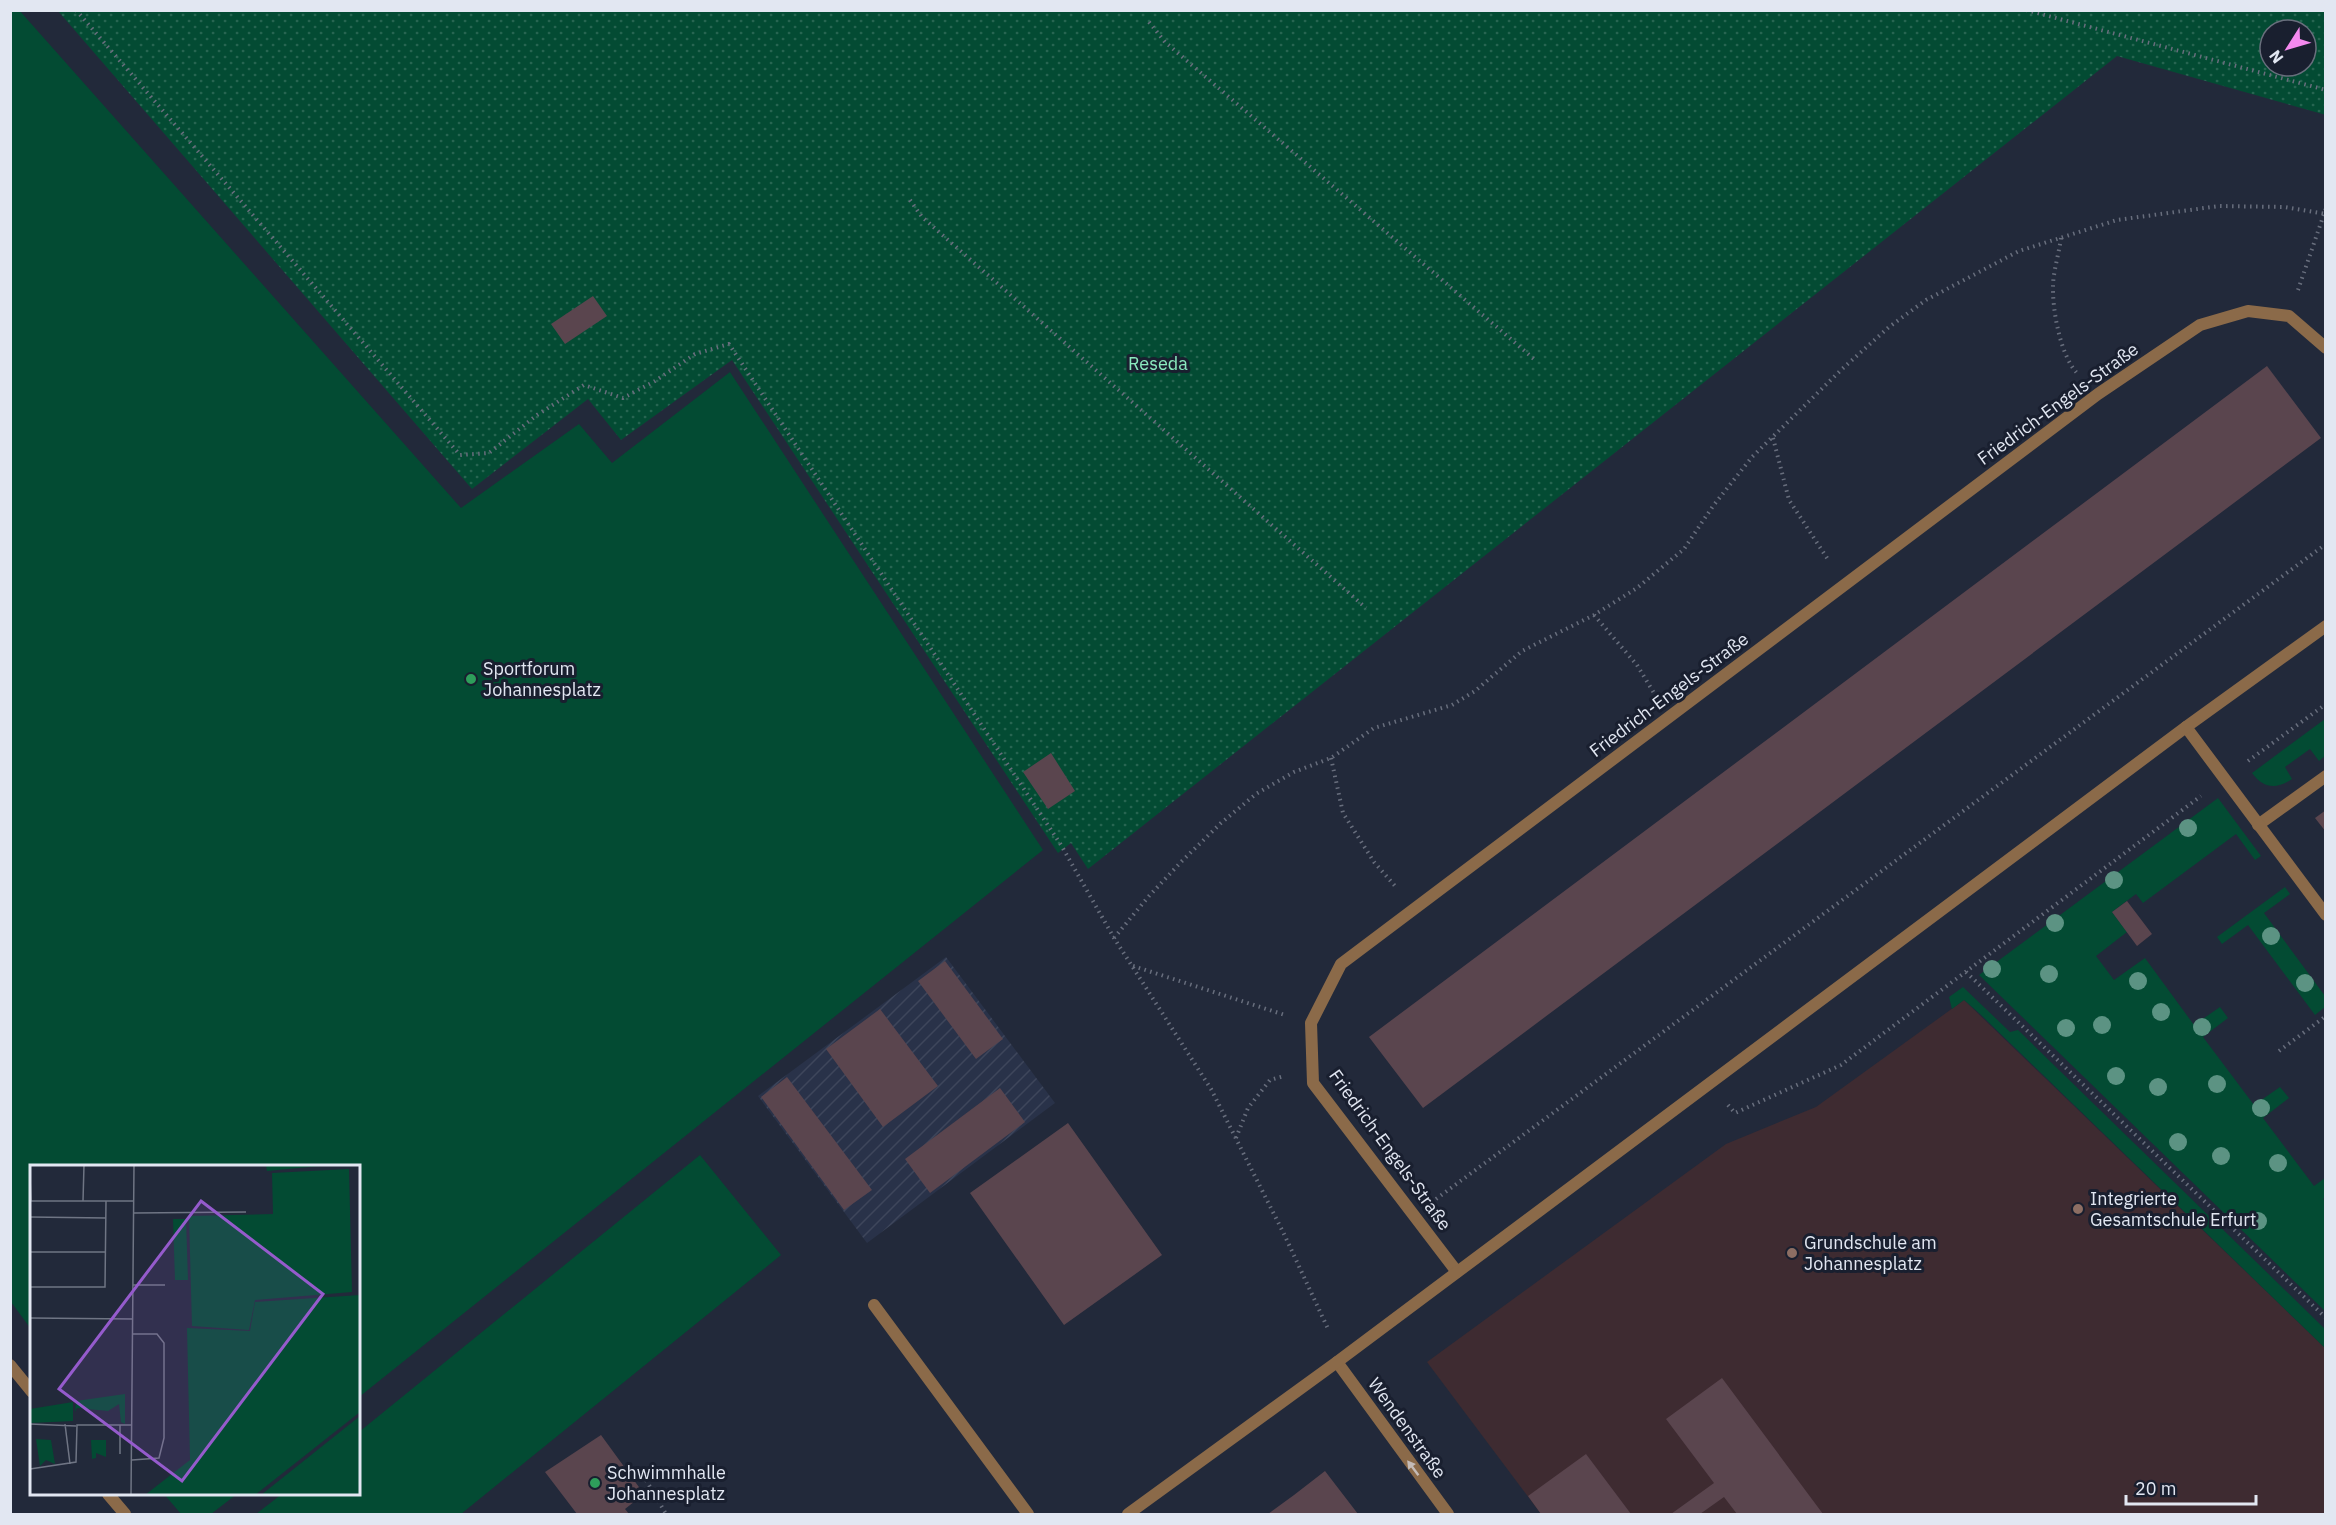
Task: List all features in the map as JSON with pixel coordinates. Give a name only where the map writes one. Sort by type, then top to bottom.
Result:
[{"type":"street","name":"Friedrich-Engels-Straße","points":[[1457,1272],[1313,1083],[1311,1023],[1341,964],[2098,394],[2200,325],[2248,311],[2289,316]]},
{"type":"street","points":[[2289,316],[2325,348]]},
{"type":"street","points":[[1128,1515],[1339,1361],[2186,727],[2325,626]]},
{"type":"street","points":[[2186,727],[2325,915]]},
{"type":"street","points":[[2258,825],[2325,776]]},
{"type":"street","points":[[874,1305],[1028,1515]]},
{"type":"street","name":"Wendenstraße","points":[[1339,1361],[1448,1515]]},
{"type":"street","points":[[10,1365],[30,1390]]},
{"type":"street","points":[[109,1495],[125,1515]]},
{"type":"path","points":[[76,10],[460,455],[489,453],[537,415],[584,385],[623,398],[655,381],[695,354],[729,344],[1061,845],[1114,938],[1211,1089],[1310,1288],[1339,1361]]},
{"type":"path","points":[[2026,10],[2325,90]]},
{"type":"path","points":[[1149,22],[1165,42],[1534,359]]},
{"type":"path","points":[[910,200],[922,217],[1366,608]]},
{"type":"path","points":[[1114,938],[1149,896],[1221,823],[1256,794],[1294,772],[1331,758],[1374,728],[1452,705],[1475,691],[1522,651],[1594,615],[1637,588],[1684,549],[1752,457],[1840,371],[1889,327],[1926,300],[2019,251],[2117,220],[2219,206],[2284,207],[2325,212],[2289,316]]},
{"type":"path","points":[[2061,238],[2053,284],[2059,332],[2072,367],[2098,394]]},
{"type":"path","points":[[1773,438],[1789,500],[1845,585]]},
{"type":"path","points":[[1414,1215],[2325,544]]},
{"type":"path","points":[[1594,615],[1637,666],[1669,718]]},
{"type":"path","points":[[1711,1083],[1735,1113],[1841,1065],[2325,704]]},
{"type":"path","points":[[1331,758],[1343,813],[1374,862],[1414,910]]},
{"type":"path","points":[[1132,966],[1311,1023]]},
{"type":"path","points":[[1966,972],[2325,1318]]},
{"type":"path","points":[[2278,1051],[2325,1016]]},
{"type":"path","points":[[1236,1139],[1248,1108],[1270,1080],[1313,1066]]},
{"type":"path","points":[[643,1476],[666,1515]]},
{"type":"shaded area","points":[[946,957],[1055,1103],[867,1243],[758,1096]]},
{"type":"shaded area","name":"Grundschule am Johannesplatz","points":[[1964,1000],[2325,1348],[2325,1514],[1541,1514],[1427,1362],[1726,1144],[1816,1107]]},
{"type":"green space","name":"Sportforum Johannesplatz","points":[[19,10],[461,508],[579,424],[612,463],[730,372],[1043,850],[360,1396],[360,1165],[30,1165],[30,1328],[11,1302],[10,11]]},
{"type":"green space","name":"Reseda","points":[[2325,10],[2326,115],[2117,56],[1088,869],[1071,843],[1058,853],[732,360],[621,440],[588,399],[472,489],[58,11]]},
{"type":"green space","points":[[2325,719],[2325,756],[2319,761],[2310,749],[2285,767],[2292,779],[2281,785],[2265,784],[2252,773]]},
{"type":"green space","points":[[2218,798],[2261,856],[2255,860],[2236,834],[2143,903],[2136,894],[2112,912],[2127,932],[2096,956],[2114,980],[2145,958],[2194,1025],[2220,1007],[2228,1018],[2203,1037],[2254,1105],[2280,1087],[2289,1098],[2263,1118],[2314,1186],[2325,1178],[2325,1197],[2323,1199],[2326,1202],[2325,1311],[1979,975]]},
{"type":"green space","points":[[2285,887],[2290,894],[2264,913],[2325,996],[2325,1007],[2315,1015],[2248,925],[2222,944],[2217,937]]},
{"type":"green space","points":[[1963,987],[2010,1032],[2018,1030],[2325,1329],[2325,1348],[1979,1013],[1964,1000],[1952,1009],[1949,997]]},
{"type":"green space","points":[[700,1155],[781,1255],[461,1514],[256,1514],[281,1495],[360,1495],[360,1431]]},
{"type":"green space","points":[[165,1495],[236,1495],[211,1514],[181,1514]]},
{"type":"building","points":[[593,296],[607,316],[565,344],[551,324]]},
{"type":"building","points":[[2267,366],[2321,438],[1423,1108],[1369,1037]]},
{"type":"building","points":[[1051,753],[1075,791],[1048,809],[1023,772]]},
{"type":"building","points":[[2326,810],[2326,832],[2315,818]]},
{"type":"building","points":[[2127,901],[2152,934],[2137,946],[2112,912]]},
{"type":"building","points":[[945,961],[1003,1039],[976,1059],[918,981]]},
{"type":"building","points":[[880,1009],[938,1086],[883,1127],[826,1049]]},
{"type":"building","points":[[787,1077],[872,1190],[844,1210],[761,1097]]},
{"type":"building","points":[[1000,1088],[1025,1122],[930,1193],[905,1159]]},
{"type":"building","points":[[1068,1123],[1162,1255],[1064,1325],[970,1193]]},
{"type":"building","points":[[1722,1378],[1823,1514],[1737,1514],[1724,1497],[1700,1514],[1671,1514],[1714,1483],[1666,1419]]},
{"type":"building","name":"Schwimmhalle Johannesplatz","points":[[601,1435],[644,1494],[625,1509],[629,1514],[577,1514],[545,1472]]},
{"type":"building","points":[[1586,1454],[1631,1514],[1541,1514],[1528,1496]]},
{"type":"building","points":[[1325,1471],[1358,1514],[1268,1514],[1294,1495]]},
{"type":"place","name":"Sportforum Johannesplatz","points":[[471,679]]},
{"type":"place","name":"Integrierte Gesamtschule Erfurt","points":[[2078,1209]]},
{"type":"place","name":"Grundschule am Johannesplatz","points":[[1792,1253]]},
{"type":"place","name":"Schwimmhalle Johannesplatz","points":[[595,1483]]}]
